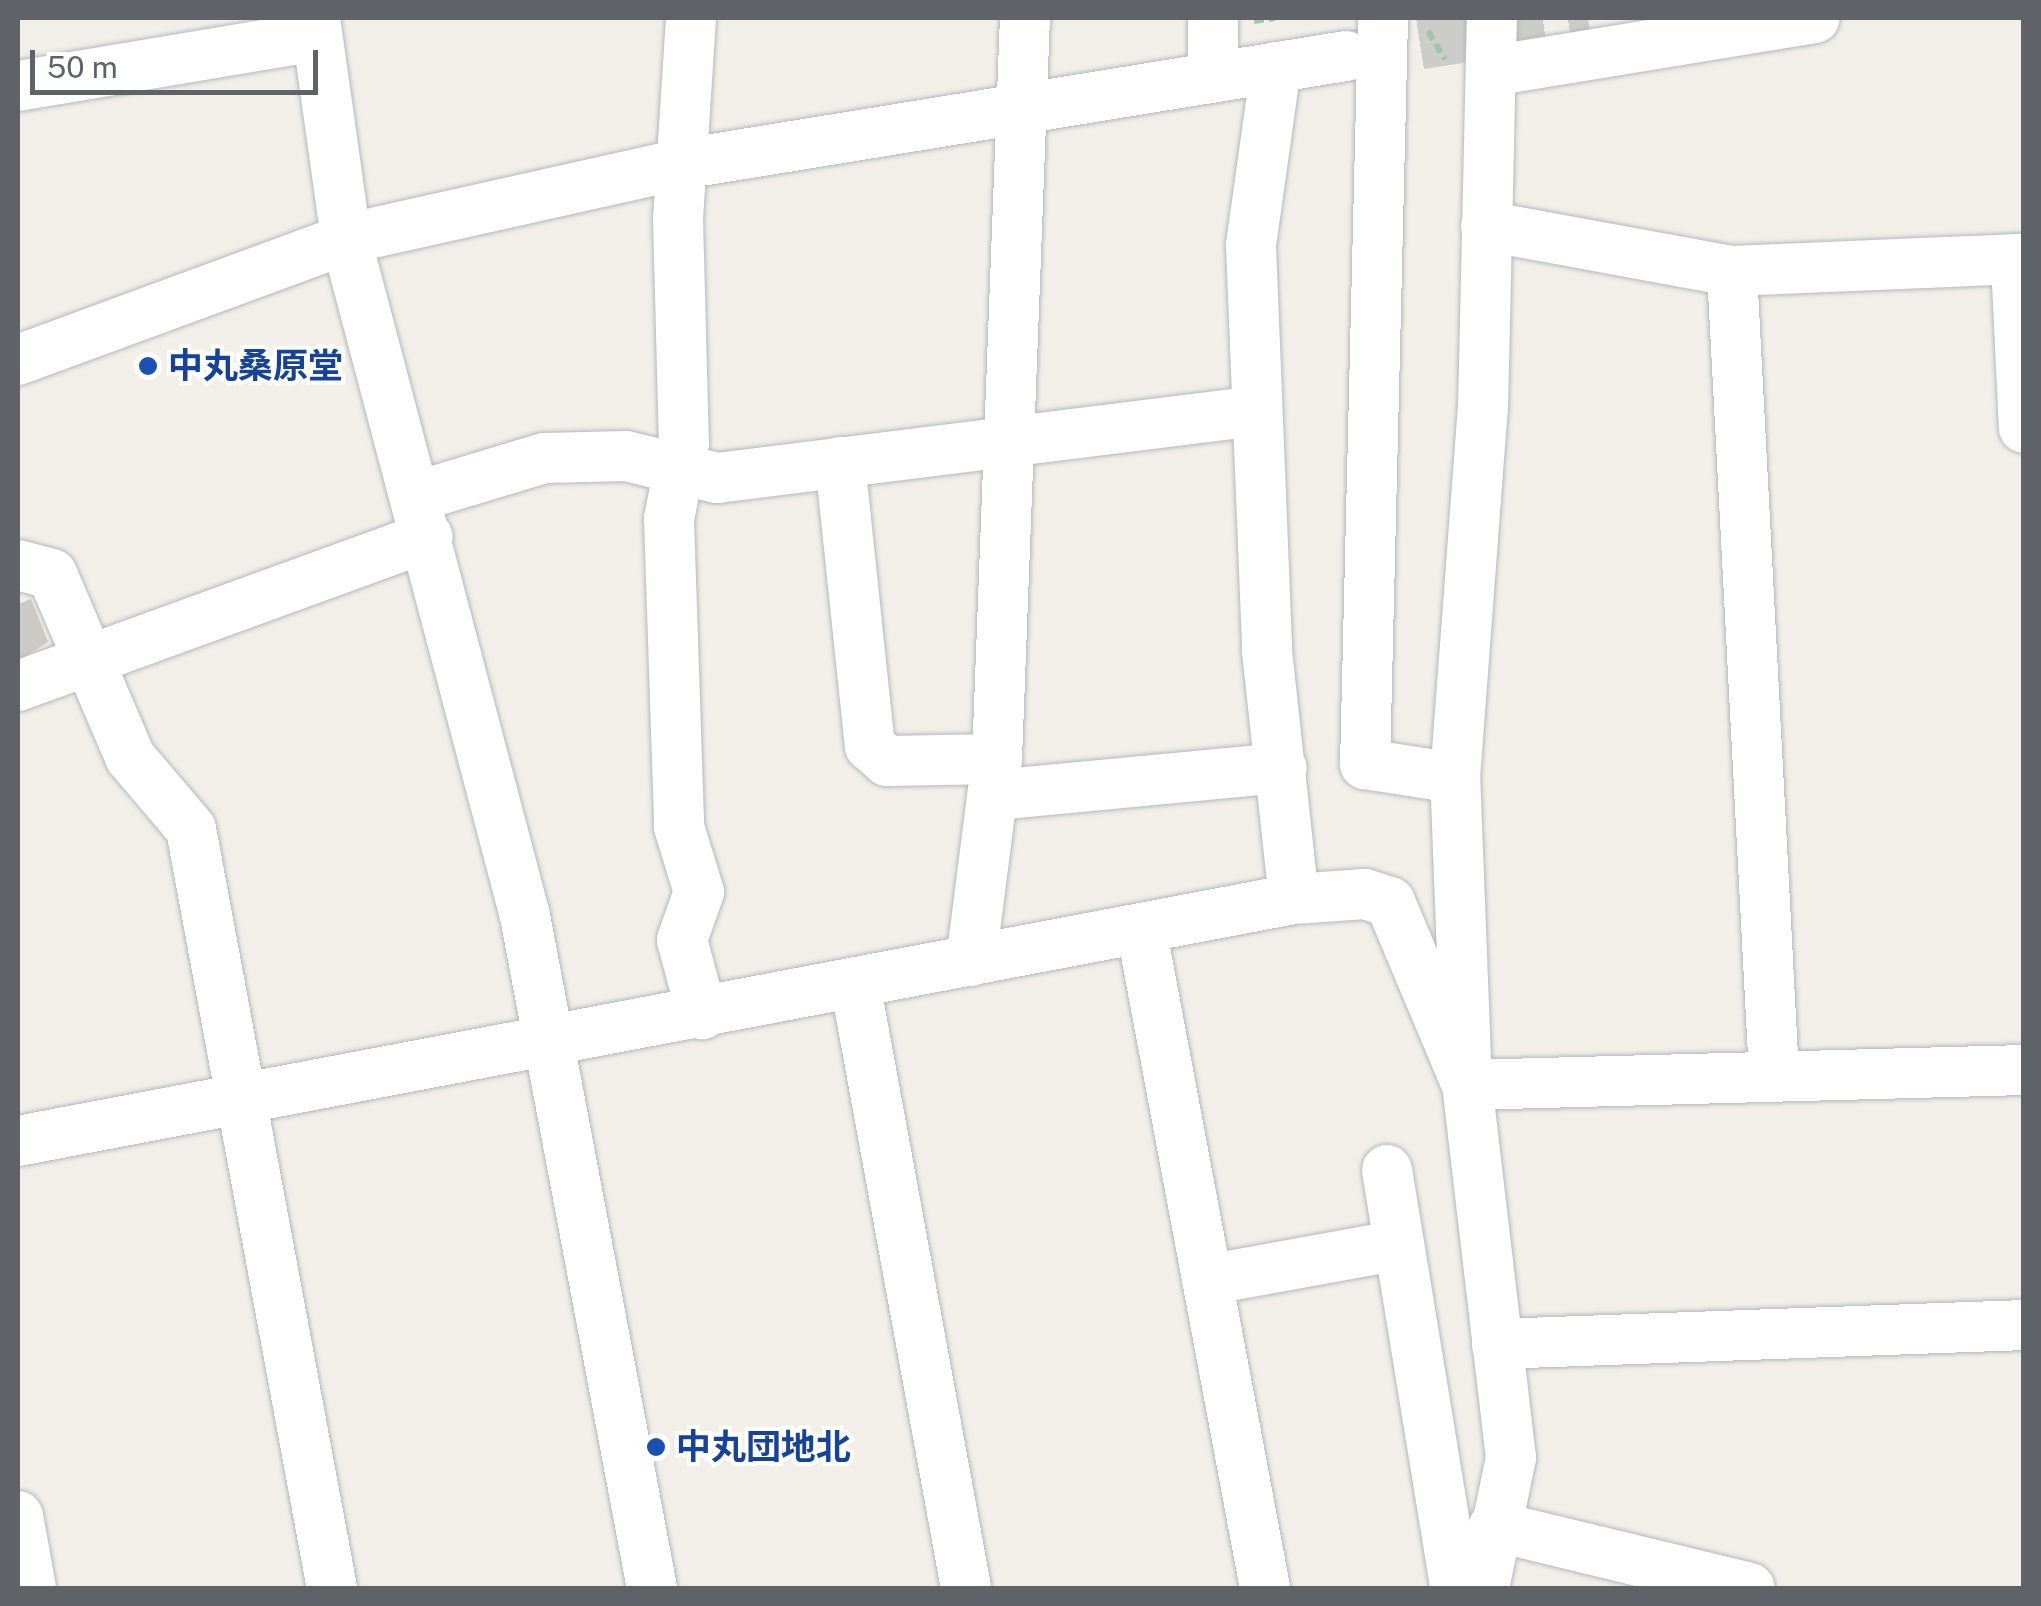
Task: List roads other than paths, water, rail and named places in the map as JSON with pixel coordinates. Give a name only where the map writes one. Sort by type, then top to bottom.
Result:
[{"type":"street","points":[[691,18],[682,164],[684,443],[674,472],[679,827],[698,892],[682,940],[702,1014]]},
{"type":"street","points":[[971,961],[996,777],[1024,18]]},
{"type":"street","points":[[1213,18],[1213,76]]},
{"type":"street","points":[[1383,18],[1366,764],[1455,778]]},
{"type":"street","points":[[1474,1569],[1511,1458],[1466,1085],[1455,778],[1483,409],[1492,18]]},
{"type":"street","points":[[1491,71],[1815,18]]},
{"type":"street","points":[[18,86],[316,27],[346,240],[421,518],[552,1044],[652,1588]]},
{"type":"street","points":[[18,360],[346,240],[682,164],[1346,56]]},
{"type":"street","points":[[1276,67],[1250,246],[1267,651],[1294,899]]},
{"type":"street","points":[[1486,226],[1732,270],[2020,260],[2024,428]]},
{"type":"street","points":[[1732,270],[1774,1076]]},
{"type":"street","points":[[18,686],[421,518],[544,458],[626,456],[674,472],[716,478],[1257,411]]},
{"type":"street","points":[[840,462],[870,746],[887,761],[996,777],[1282,768]]},
{"type":"street","points":[[18,565],[52,574],[130,758],[191,829],[332,1588]]},
{"type":"street","points":[[18,1142],[552,1044],[971,961],[1142,934],[1294,899],[1365,894],[1390,902],[1466,1085]]},
{"type":"street","points":[[1142,934],[1265,1588]]},
{"type":"street","points":[[856,983],[966,1588]]},
{"type":"street","points":[[1466,1085],[2024,1070]]},
{"type":"street","points":[[1387,1170],[1400,1244],[1474,1569]]},
{"type":"street","points":[[1207,1280],[1400,1244]]},
{"type":"street","points":[[1497,1344],[2024,1325]]},
{"type":"street","points":[[18,1516],[26,1580]]},
{"type":"street","points":[[1474,1569],[1750,1588]]},
{"type":"tunnel","points":[[1346,56],[1588,18]]},
{"type":"place","name":"中丸桑原堂","points":[[148,366]]},
{"type":"place","name":"中丸団地北","points":[[656,1447]]}]
